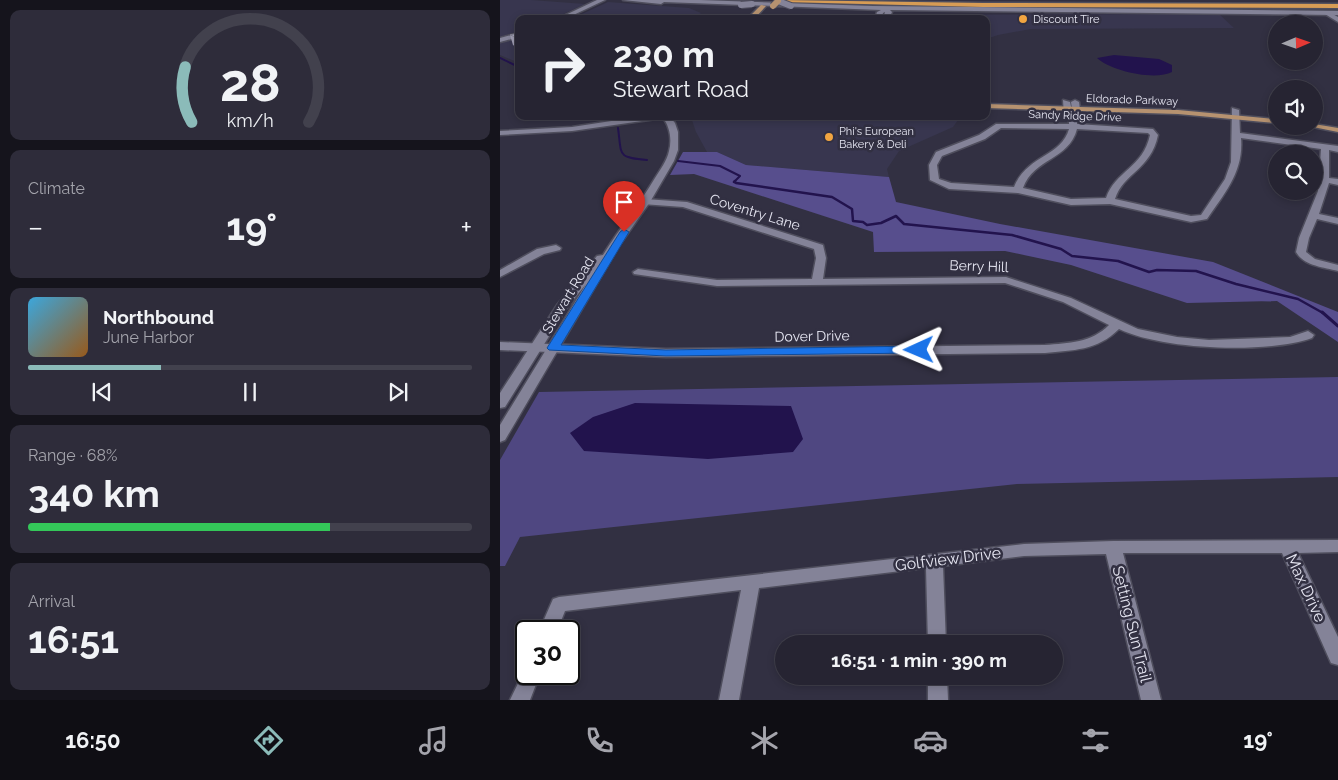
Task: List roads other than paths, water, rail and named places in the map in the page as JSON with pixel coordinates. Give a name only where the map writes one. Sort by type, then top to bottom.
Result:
[{"type":"highway","points":[[1055,0],[1338,1]]},
{"type":"highway","points":[[773,1],[1010,5],[1338,6]]},
{"type":"highway","points":[[1204,6],[1223,9],[1338,12]]},
{"type":"main road","points":[[754,15],[773,1]]},
{"type":"main road","points":[[766,12],[773,1]]},
{"type":"main road","name":"Eldorado Parkway","points":[[990,100],[1178,112],[1268,114]]},
{"type":"main road","name":"Eldorado Parkway","points":[[990,106],[1066,105]]},
{"type":"main road","name":"Eldorado Parkway","points":[[1234,113],[1268,119]]},
{"type":"main road","points":[[1323,121],[1338,123]]},
{"type":"main road","points":[[1323,128],[1338,130]]},
{"type":"street","points":[[569,15],[602,0]]},
{"type":"street","points":[[626,0],[729,5],[773,1],[811,8]]},
{"type":"street","points":[[654,0],[872,8],[1069,11]]},
{"type":"street","points":[[752,4],[759,0]]},
{"type":"street","points":[[729,5],[748,7],[757,12]]},
{"type":"street","points":[[766,12],[785,8],[1338,12]]},
{"type":"street","points":[[879,15],[880,12],[886,10]]},
{"type":"street","points":[[886,10],[889,12],[888,15]]},
{"type":"street","points":[[1328,13],[1338,20]]},
{"type":"street","points":[[500,40],[515,35]]},
{"type":"street","points":[[1066,105],[1068,116],[1074,122]]},
{"type":"street","points":[[1075,106],[1077,117],[1074,122],[1071,139],[1064,147],[1029,170],[1022,178],[1018,190],[1070,202],[1110,201],[1190,221],[1204,217],[1228,183],[1235,167],[1237,152],[1234,113]]},
{"type":"street","points":[[500,127],[596,120]]},
{"type":"street","points":[[500,132],[572,129],[636,120]]},
{"type":"street","name":"Stewart Road","points":[[500,437],[614,246],[645,202],[674,150],[673,127],[667,120]]},
{"type":"street","name":"Sandy Ridge Drive","points":[[1018,190],[949,186],[935,180],[933,165],[940,154],[982,138],[999,126],[1074,122],[1150,131],[1154,134],[1149,152],[1141,165],[1112,191],[1110,201]]},
{"type":"street","points":[[1236,135],[1338,149]]},
{"type":"street","points":[[1325,147],[1326,180],[1321,198],[1303,241],[1301,255],[1338,268]]},
{"type":"street","points":[[1326,180],[1338,182]]},
{"type":"street","name":"Coventry Lane","points":[[645,202],[684,204],[819,247],[821,258],[817,283]]},
{"type":"street","points":[[1313,215],[1338,221]]},
{"type":"street","name":"Stewart Road","points":[[500,404],[578,285],[604,254],[614,246]]},
{"type":"street","points":[[500,274],[541,251],[556,248]]},
{"type":"street","name":"Berry Hill","points":[[638,272],[717,283],[1006,280],[1067,300],[1134,332],[1154,336],[1209,344],[1292,341],[1308,335]]},
{"type":"street","name":"Dover Drive","points":[[500,346],[666,353],[1045,349],[1084,345],[1104,338],[1117,324]]},
{"type":"street","name":"Max Drive","points":[[1287,546],[1338,657]]},
{"type":"street","name":"Golfview Drive","points":[[552,620],[559,604],[1024,550],[1113,547],[1338,546]]},
{"type":"street","name":"Setting Sun Trail","points":[[1113,547],[1151,700]]},
{"type":"street","points":[[934,560],[936,635]]},
{"type":"street","points":[[730,700],[751,582]]},
{"type":"street","points":[[520,700],[526,685]]},
{"type":"street","points":[[937,685],[938,700]]},
{"type":"waterway","points":[[500,58],[515,65]]},
{"type":"waterway","points":[[618,128],[623,154],[630,158],[647,160]]},
{"type":"waterway","points":[[678,161],[720,166],[740,176],[734,182],[736,183],[832,197],[852,209],[853,221],[863,222],[867,225],[881,223],[896,216],[904,224],[1012,235],[1061,249],[1072,256],[1118,261],[1149,272],[1157,270],[1196,271],[1236,284],[1298,299],[1323,313]]},
{"type":"waterway","points":[[1322,312],[1338,326]]},
{"type":"place","name":"Discount Tire","points":[[1023,19]]},
{"type":"place","name":"Phi's European Bakery & Deli","points":[[829,137]]}]
